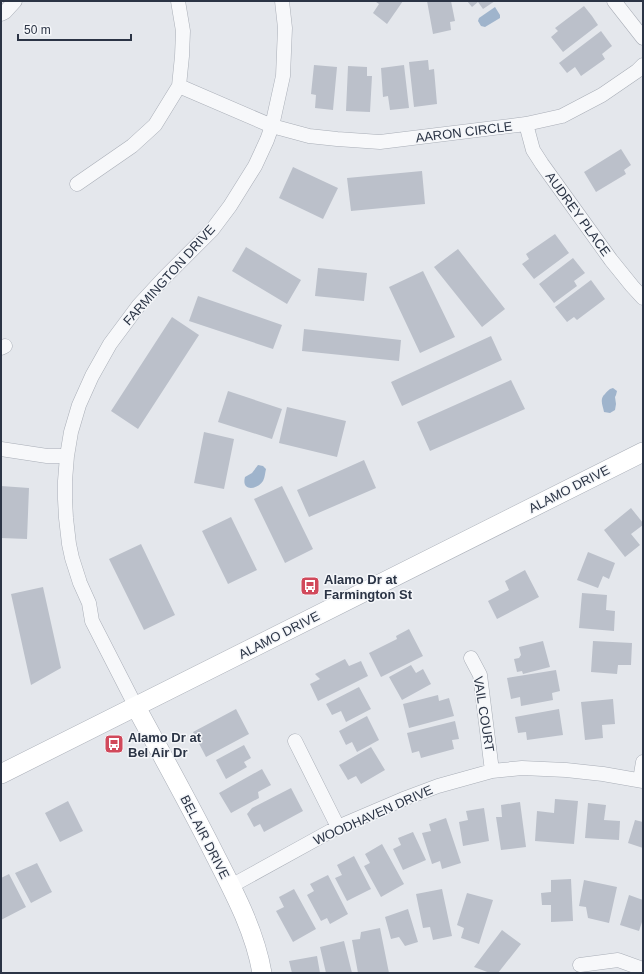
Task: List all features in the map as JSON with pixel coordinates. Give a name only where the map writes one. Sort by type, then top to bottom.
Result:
[{"type":"main road","name":"ALAMO DRIVE","points":[[1,774],[643,452]]},
{"type":"main road","name":"BEL AIR DRIVE","points":[[136,707],[204,833],[248,923],[260,960],[262,973]]},
{"type":"street","points":[[1,14],[5,12],[15,1]]},
{"type":"street","points":[[77,184],[132,146],[155,125],[179,86],[183,31],[178,1]]},
{"type":"street","name":"FARMINGTON DRIVE","points":[[136,707],[92,621],[89,603],[72,558],[64,499],[67,456],[71,432],[79,405],[92,376],[110,344],[139,305],[212,230],[230,206],[255,166],[272,126],[283,76],[284,28],[282,1]]},
{"type":"street","points":[[614,1],[643,38]]},
{"type":"street","name":"AARON CIRCLE","points":[[179,86],[272,126],[309,136],[380,142],[526,124],[562,116],[602,95],[637,71],[643,65]]},
{"type":"street","name":"AUDREY PLACE","points":[[526,124],[533,150],[542,164],[611,260],[643,298]]},
{"type":"street","points":[[1,449],[48,456],[67,456]]},
{"type":"street","name":"VAIL COURT","points":[[471,658],[480,675],[492,771]]},
{"type":"street","points":[[295,741],[338,827]]},
{"type":"street","points":[[642,780],[643,762]]},
{"type":"street","name":"WOODHAVEN DRIVE","points":[[230,886],[338,827],[438,786],[492,771],[522,768],[566,770],[642,780]]},
{"type":"street","points":[[580,965],[618,960],[643,969]]},
{"type":"water","points":[[495,7],[500,15],[500,18],[485,27],[481,26],[478,21],[479,18]]},
{"type":"water","points":[[613,388],[617,391],[615,397],[615,410],[610,413],[604,412],[602,398],[606,392]]},
{"type":"water","points":[[258,465],[263,466],[266,469],[263,481],[254,488],[247,487],[244,482],[245,477],[252,473]]},
{"type":"building","points":[[376,1],[403,1],[387,24],[373,13],[379,4]]},
{"type":"building","points":[[427,1],[451,1],[455,21],[450,22],[451,30],[433,34]]},
{"type":"building","points":[[467,1],[495,1],[483,9],[478,2],[472,7]]},
{"type":"building","points":[[584,6],[598,25],[563,52],[551,37],[558,31],[555,28]]},
{"type":"building","points":[[601,31],[612,46],[602,54],[605,59],[581,76],[575,67],[567,73],[559,63]]},
{"type":"building","points":[[428,60],[429,70],[434,69],[437,104],[414,107],[409,62]]},
{"type":"building","points":[[314,65],[337,67],[333,110],[315,108],[316,95],[311,94]]},
{"type":"building","points":[[404,65],[409,108],[390,110],[388,96],[383,97],[381,68]]},
{"type":"building","points":[[348,66],[367,67],[367,76],[372,76],[370,112],[346,111]]},
{"type":"building","points":[[621,149],[631,165],[624,170],[626,174],[596,192],[584,172]]},
{"type":"building","points":[[293,167],[338,188],[323,219],[279,198]]},
{"type":"building","points":[[422,171],[425,204],[351,211],[347,178]]},
{"type":"building","points":[[555,234],[569,253],[534,279],[522,264],[529,259],[526,254]]},
{"type":"building","points":[[246,247],[301,280],[287,304],[232,271]]},
{"type":"building","points":[[458,249],[505,309],[482,327],[434,267]]},
{"type":"building","points":[[573,258],[585,273],[574,281],[577,286],[554,303],[539,284]]},
{"type":"building","points":[[318,268],[367,273],[364,301],[315,296]]},
{"type":"building","points":[[423,271],[455,337],[420,353],[389,287]]},
{"type":"building","points":[[591,280],[605,299],[577,320],[574,317],[567,322],[555,307]]},
{"type":"building","points":[[198,296],[282,325],[273,349],[189,321]]},
{"type":"building","points":[[172,317],[199,335],[138,429],[111,411]]},
{"type":"building","points":[[304,329],[401,340],[399,361],[302,351]]},
{"type":"building","points":[[491,336],[502,360],[402,406],[391,382]]},
{"type":"building","points":[[511,380],[525,409],[430,451],[417,422]]},
{"type":"building","points":[[228,391],[282,409],[272,439],[218,422]]},
{"type":"building","points":[[287,407],[346,421],[337,457],[279,443]]},
{"type":"building","points":[[204,432],[234,439],[224,489],[194,483]]},
{"type":"building","points":[[364,460],[376,488],[309,517],[297,490]]},
{"type":"building","points":[[1,486],[29,488],[27,539],[1,538]]},
{"type":"building","points":[[282,486],[313,549],[285,563],[254,499]]},
{"type":"building","points":[[631,508],[643,525],[631,534],[640,545],[625,557],[604,530]]},
{"type":"building","points":[[231,517],[257,570],[228,584],[202,531]]},
{"type":"building","points":[[141,544],[175,615],[144,630],[109,559]]},
{"type":"building","points":[[588,552],[615,563],[609,579],[603,576],[598,588],[577,580]]},
{"type":"building","points":[[525,570],[539,597],[497,619],[488,601],[509,590],[505,581]]},
{"type":"building","points":[[43,587],[61,668],[31,685],[11,594]]},
{"type":"building","points":[[582,593],[607,595],[606,610],[615,611],[614,631],[579,628]]},
{"type":"building","points":[[409,629],[423,656],[381,677],[369,653],[397,639],[396,636]]},
{"type":"building","points":[[543,641],[550,667],[523,674],[522,671],[517,672],[514,659],[519,658],[521,655],[519,647]]},
{"type":"building","points":[[593,641],[632,643],[631,665],[618,665],[617,674],[591,672]]},
{"type":"building","points":[[345,659],[349,666],[361,661],[368,676],[318,701],[310,684],[320,679],[315,674]]},
{"type":"building","points":[[411,665],[416,673],[423,669],[431,684],[402,700],[389,677]]},
{"type":"building","points":[[556,670],[560,691],[552,693],[553,700],[521,706],[520,697],[511,699],[507,678]]},
{"type":"building","points":[[359,687],[371,709],[346,722],[341,711],[332,715],[326,704]]},
{"type":"building","points":[[438,695],[439,701],[449,698],[454,716],[409,728],[403,704]]},
{"type":"building","points":[[613,699],[615,724],[602,725],[603,738],[585,740],[581,702]]},
{"type":"building","points":[[236,709],[249,734],[206,757],[193,732]]},
{"type":"building","points":[[559,709],[563,735],[527,740],[526,732],[518,733],[515,717]]},
{"type":"building","points":[[367,716],[379,740],[357,752],[352,742],[346,745],[339,731]]},
{"type":"building","points":[[455,721],[459,739],[452,740],[454,749],[421,758],[419,751],[412,753],[407,733]]},
{"type":"building","points":[[244,745],[251,758],[244,762],[247,767],[226,779],[216,760]]},
{"type":"building","points":[[371,747],[385,770],[361,784],[356,776],[348,780],[339,765]]},
{"type":"building","points":[[262,769],[271,785],[258,792],[259,798],[231,813],[219,793]]},
{"type":"building","points":[[291,788],[303,811],[264,832],[260,824],[254,827],[247,814],[252,808]]},
{"type":"building","points":[[555,799],[578,801],[574,844],[535,841],[537,811],[554,813]]},
{"type":"building","points":[[68,801],[83,831],[60,842],[45,813]]},
{"type":"building","points":[[520,802],[526,847],[501,850],[496,817],[502,817],[501,805]]},
{"type":"building","points":[[588,803],[606,805],[604,820],[620,821],[619,840],[585,838]]},
{"type":"building","points":[[484,808],[489,841],[463,846],[459,822],[468,820],[466,811]]},
{"type":"building","points":[[446,818],[461,863],[442,869],[440,861],[432,864],[422,833],[431,831],[429,824]]},
{"type":"building","points":[[635,820],[643,822],[643,848],[628,843]]},
{"type":"building","points":[[413,832],[426,860],[403,870],[393,849],[401,845],[398,838]]},
{"type":"building","points":[[382,844],[404,884],[381,897],[364,866],[370,863],[365,854]]},
{"type":"building","points":[[354,856],[371,889],[347,901],[335,878],[342,875],[337,865]]},
{"type":"building","points":[[37,863],[52,892],[31,903],[15,873]]},
{"type":"building","points":[[9,874],[26,907],[1,920],[1,878]]},
{"type":"building","points":[[328,875],[348,914],[330,924],[327,918],[321,921],[307,895],[314,891],[310,884]]},
{"type":"building","points":[[571,879],[573,921],[551,922],[551,905],[542,905],[541,893],[551,892],[551,880]]},
{"type":"building","points":[[584,880],[617,887],[609,923],[588,918],[586,907],[579,906]]},
{"type":"building","points":[[294,889],[316,929],[293,942],[276,911],[284,907],[279,897]]},
{"type":"building","points":[[442,889],[452,936],[433,940],[430,927],[423,928],[416,894]]},
{"type":"building","points":[[467,893],[493,900],[479,944],[461,938],[464,928],[457,925]]},
{"type":"building","points":[[629,895],[643,900],[643,922],[639,931],[620,925]]},
{"type":"building","points":[[408,909],[418,942],[405,946],[399,937],[391,939],[385,917]]},
{"type":"building","points":[[380,928],[389,973],[358,973],[352,940],[360,939],[361,932]]},
{"type":"building","points":[[502,930],[521,944],[498,973],[490,973],[474,967]]},
{"type":"building","points":[[344,941],[352,973],[326,973],[320,947]]},
{"type":"building","points":[[317,956],[320,973],[292,973],[289,961]]},
{"type":"place","name":"Alamo Dr at Farmington St","points":[[310,586]]},
{"type":"place","name":"Alamo Dr at Bel Air Dr","points":[[114,744]]}]
